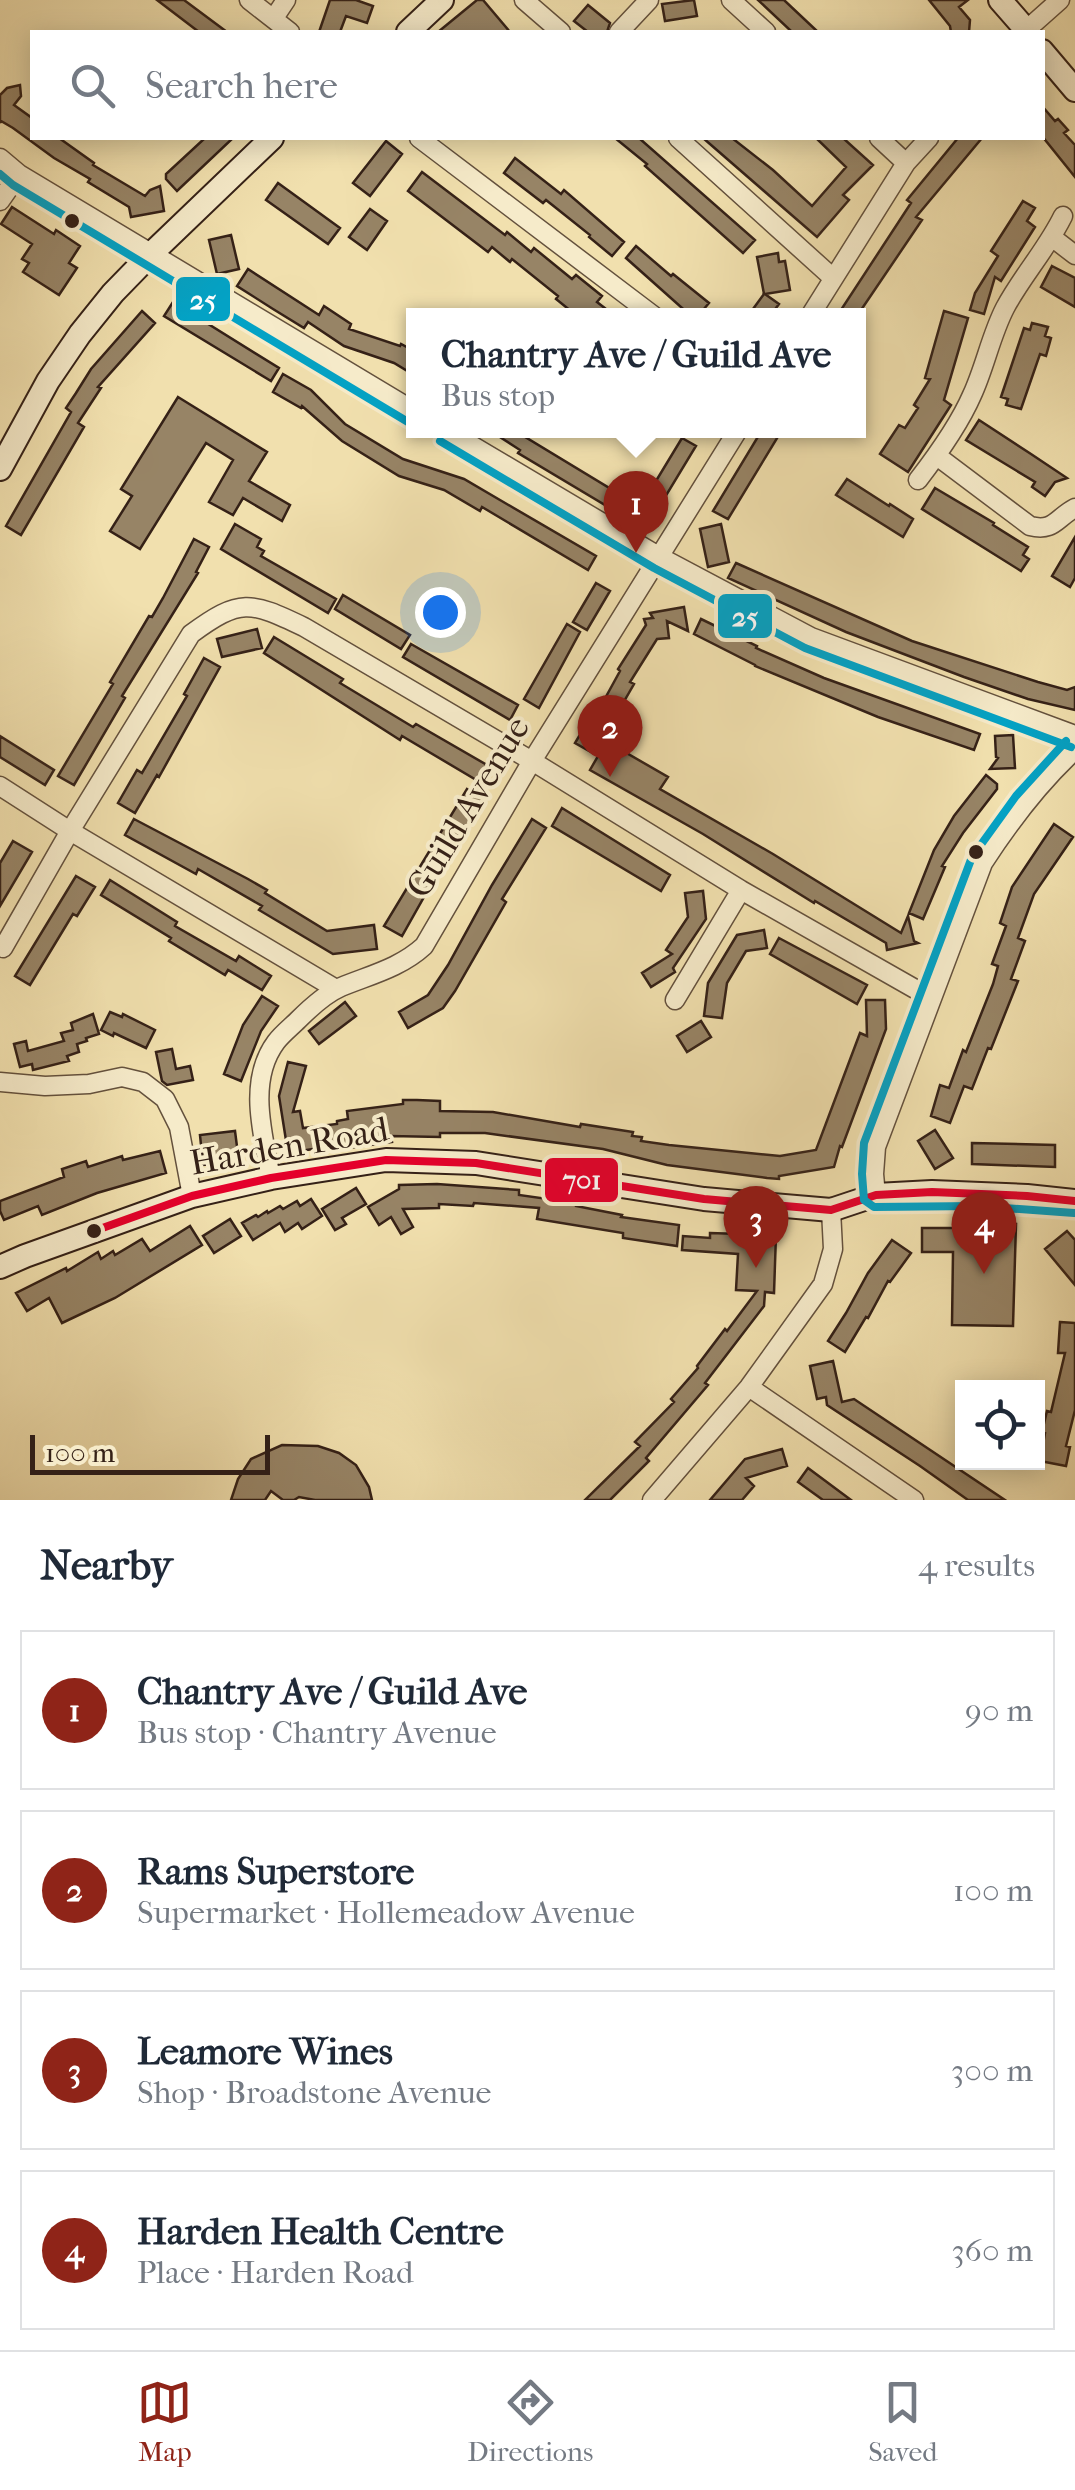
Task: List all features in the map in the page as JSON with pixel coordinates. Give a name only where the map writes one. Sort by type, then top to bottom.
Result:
[{"type":"street","points":[[249,0],[288,30]]},
{"type":"street","points":[[274,18],[286,0]]},
{"type":"street","points":[[410,30],[442,0]]},
{"type":"street","points":[[524,0],[559,30]]},
{"type":"street","points":[[621,30],[649,0]]},
{"type":"street","points":[[731,0],[764,30]]},
{"type":"street","points":[[1000,0],[1024,30]]},
{"type":"street","points":[[1028,30],[1060,0]]},
{"type":"street","points":[[1045,54],[1075,90]]},
{"type":"street","points":[[0,469],[48,381],[113,293],[270,140]]},
{"type":"street","points":[[422,140],[643,308]]},
{"type":"street","points":[[680,140],[834,278]]},
{"type":"street","points":[[881,140],[906,163]]},
{"type":"street","points":[[815,308],[906,163],[926,140]]},
{"type":"street","points":[[0,158],[150,255],[406,406]]},
{"type":"street","points":[[0,201],[20,174]]},
{"type":"street","points":[[918,480],[972,397],[1003,312],[1053,238],[1063,216]]},
{"type":"street","points":[[1053,238],[1075,255]]},
{"type":"street","points":[[459,438],[660,557],[811,637],[1075,735]]},
{"type":"street","name":"Guild Avenue","points":[[271,1178],[259,1098],[263,1068],[275,1043],[336,989],[412,958],[424,946],[532,761],[733,438]]},
{"type":"street","points":[[937,456],[1030,526],[1044,529],[1075,508]]},
{"type":"street","points":[[4,948],[190,634],[218,614],[248,606],[269,610],[304,626],[741,890],[931,998]]},
{"type":"street","points":[[876,1195],[876,1148],[983,864],[1005,829],[1075,750]]},
{"type":"street","points":[[0,786],[336,989]]},
{"type":"street","points":[[675,1000],[741,890]]},
{"type":"street","points":[[0,1082],[45,1086],[89,1084],[122,1077],[143,1082],[165,1099],[179,1127],[192,1196]]},
{"type":"street","name":"Harden Road","points":[[0,1267],[192,1196],[271,1178],[386,1160],[476,1163],[704,1198],[831,1210],[876,1195],[951,1193],[1075,1201]]},
{"type":"street","points":[[652,1500],[748,1387],[823,1284],[832,1249],[831,1210]]},
{"type":"street","points":[[748,1387],[914,1500]]},
{"type":"building","points":[[157,0],[184,0],[224,30],[196,30]]},
{"type":"building","points":[[330,0],[356,0],[373,6],[367,23],[346,16],[341,30],[320,30]]},
{"type":"building","points":[[477,0],[483,0],[508,30],[440,30]]},
{"type":"building","points":[[694,0],[697,16],[665,21],[662,4]]},
{"type":"building","points":[[758,0],[784,0],[816,30],[790,30]]},
{"type":"building","points":[[929,0],[968,0],[959,7],[970,20],[969,30],[951,30]]},
{"type":"building","points":[[588,5],[610,23],[608,30],[585,30],[574,21]]},
{"type":"building","points":[[20,85],[21,96],[14,105],[30,117],[30,140],[62,140],[93,165],[145,196],[160,186],[164,211],[131,217],[129,207],[88,182],[90,179],[0,123],[0,95],[7,88]]},
{"type":"building","points":[[1045,109],[1068,130],[1064,133],[1075,145],[1075,177],[1045,140]]},
{"type":"building","points":[[203,140],[231,140],[177,191],[166,174]]},
{"type":"building","points":[[617,140],[641,140],[755,240],[743,253]]},
{"type":"building","points":[[705,140],[735,140],[812,206],[846,167],[818,140],[845,140],[873,165],[843,195],[849,200],[817,237]]},
{"type":"building","points":[[956,140],[980,140],[916,217],[922,220],[862,308],[842,308],[911,203],[907,200]]},
{"type":"building","points":[[386,141],[402,154],[370,196],[353,183]]},
{"type":"building","points":[[515,158],[561,194],[564,190],[624,242],[612,256],[546,200],[543,203],[504,173]]},
{"type":"building","points":[[422,172],[505,235],[507,232],[531,252],[534,248],[572,279],[576,275],[602,296],[597,302],[605,308],[567,308],[512,259],[510,262],[492,247],[488,252],[408,191]]},
{"type":"building","points":[[278,183],[340,228],[328,244],[266,200]]},
{"type":"building","points":[[1023,201],[1035,208],[1027,221],[1035,227],[1001,281],[995,277],[984,314],[970,310],[975,293],[998,256],[991,251]]},
{"type":"building","points":[[12,207],[80,246],[69,263],[77,268],[59,295],[23,272],[29,263],[22,259],[32,244],[1,224]]},
{"type":"building","points":[[370,209],[387,221],[367,250],[349,237]]},
{"type":"building","points":[[231,235],[239,269],[217,274],[209,240]]},
{"type":"building","points":[[636,246],[709,303],[705,308],[682,308],[626,258]]},
{"type":"building","points":[[778,253],[779,262],[785,261],[790,290],[765,294],[779,304],[776,308],[754,308],[764,294],[757,257]]},
{"type":"building","points":[[1052,266],[1075,278],[1075,307],[1041,287]]},
{"type":"building","points":[[248,269],[319,315],[324,306],[351,324],[349,329],[401,344],[406,347],[406,370],[344,346],[308,322],[304,328],[237,286]]},
{"type":"building","points":[[173,302],[279,368],[271,381],[164,316]]},
{"type":"building","points":[[142,311],[155,323],[98,387],[101,388],[78,423],[84,427],[21,535],[6,526],[71,412],[66,408],[91,369]]},
{"type":"building","points":[[944,311],[968,318],[944,400],[951,405],[908,472],[880,454],[899,425],[905,428],[918,408],[914,405],[930,379],[925,378]]},
{"type":"building","points":[[1032,323],[1048,327],[1045,336],[1051,338],[1046,356],[1040,354],[1021,409],[1006,405],[1008,399],[1001,397],[1024,328],[1030,330]]},
{"type":"building","points":[[283,374],[311,390],[345,424],[403,459],[464,479],[596,556],[588,570],[482,507],[480,511],[444,490],[399,476],[342,441],[302,406],[273,392]]},
{"type":"building","points":[[178,397],[267,452],[249,481],[290,505],[282,521],[243,498],[233,515],[209,502],[233,460],[206,443],[140,549],[110,531],[132,496],[121,489]]},
{"type":"building","points":[[979,420],[1067,478],[1055,482],[1045,496],[1032,487],[1035,482],[966,440]]},
{"type":"building","points":[[501,438],[527,438],[629,500],[620,514],[518,453],[520,450]]},
{"type":"building","points":[[682,438],[696,446],[656,512],[642,504]]},
{"type":"building","points":[[757,438],[777,438],[728,519],[713,511]]},
{"type":"building","points":[[847,479],[913,519],[903,537],[836,495]]},
{"type":"building","points":[[935,488],[1028,547],[1023,555],[1029,559],[1021,571],[922,509]]},
{"type":"building","points":[[235,524],[261,539],[257,547],[264,551],[261,556],[336,599],[328,613],[221,549]]},
{"type":"building","points":[[721,524],[729,562],[708,567],[700,529]]},
{"type":"building","points":[[1075,537],[1075,578],[1070,587],[1052,576]]},
{"type":"building","points":[[194,539],[209,547],[198,573],[122,696],[125,698],[74,785],[58,776]]},
{"type":"building","points":[[736,563],[912,641],[1038,682],[1067,690],[1075,687],[1075,710],[1028,699],[846,632],[728,578]]},
{"type":"building","points":[[596,583],[610,591],[587,630],[573,622]]},
{"type":"building","points":[[343,595],[410,635],[401,649],[335,609]]},
{"type":"building","points":[[684,607],[688,631],[667,621],[669,638],[657,639],[630,682],[634,684],[615,717],[612,715],[599,737],[668,777],[660,789],[901,933],[908,916],[914,941],[918,943],[887,950],[886,943],[590,770],[598,756],[575,743],[594,711],[597,713],[618,669],[646,625],[644,619],[653,618],[650,613]]},
{"type":"building","points":[[701,619],[824,678],[980,734],[974,750],[878,717],[755,666],[694,634]]},
{"type":"building","points":[[567,624],[580,632],[539,708],[524,699]]},
{"type":"building","points":[[257,629],[262,648],[222,657],[217,639]]},
{"type":"building","points":[[274,637],[413,727],[416,724],[487,765],[478,781],[402,736],[400,740],[264,653]]},
{"type":"building","points":[[411,644],[518,705],[510,720],[403,657]]},
{"type":"building","points":[[204,658],[220,667],[135,813],[118,803],[137,770],[142,773],[187,696],[184,694]]},
{"type":"building","points":[[1013,735],[1015,768],[990,769],[998,758],[995,736]]},
{"type":"building","points":[[0,736],[54,770],[45,785],[0,757]]},
{"type":"building","points":[[986,775],[997,784],[997,789],[942,866],[945,867],[923,919],[909,913],[934,850]]},
{"type":"building","points":[[467,789],[485,800],[468,828],[464,826],[402,936],[384,926]]},
{"type":"building","points":[[562,808],[670,875],[661,891],[552,826]]},
{"type":"building","points":[[134,819],[267,890],[265,893],[327,931],[374,925],[377,949],[333,954],[198,869],[196,874],[125,835]]},
{"type":"building","points":[[532,819],[546,828],[502,899],[506,902],[455,991],[443,1008],[408,1028],[399,1012],[428,995]]},
{"type":"building","points":[[1054,824],[1073,837],[1034,894],[1018,938],[1025,941],[1011,979],[1018,981],[991,1049],[988,1048],[972,1089],[964,1086],[950,1123],[931,1116],[940,1085],[949,1088],[993,984],[998,966],[992,964],[1006,926],[1000,923],[1012,887]]},
{"type":"building","points":[[13,841],[32,852],[0,906],[0,863]]},
{"type":"building","points":[[76,876],[95,887],[77,916],[73,914],[30,985],[15,976]]},
{"type":"building","points":[[110,880],[177,922],[175,926],[271,976],[262,990],[228,970],[225,975],[101,895]]},
{"type":"building","points":[[703,891],[706,919],[673,968],[675,972],[651,987],[642,973],[672,954],[666,950],[688,917],[685,893]]},
{"type":"building","points":[[764,930],[767,948],[746,951],[727,983],[722,1018],[704,1016],[708,983],[737,935]]},
{"type":"building","points":[[779,938],[867,985],[857,1004],[770,954]]},
{"type":"building","points":[[262,996],[278,1006],[261,1031],[241,1081],[224,1074],[243,1025]]},
{"type":"building","points":[[866,1000],[885,1000],[886,1029],[834,1167],[767,1178],[485,1133],[391,1136],[392,1142],[288,1153],[279,1096],[288,1062],[306,1066],[293,1112],[300,1111],[303,1128],[337,1124],[348,1119],[347,1111],[417,1100],[440,1101],[440,1111],[493,1112],[580,1127],[581,1124],[633,1132],[632,1136],[642,1137],[641,1141],[669,1145],[780,1156],[816,1150],[860,1033],[867,1036]]},
{"type":"building","points":[[345,1002],[356,1016],[319,1044],[309,1031]]},
{"type":"building","points":[[110,1012],[155,1030],[146,1048],[101,1030]]},
{"type":"building","points":[[93,1014],[99,1034],[77,1044],[79,1052],[67,1056],[69,1061],[33,1070],[32,1064],[20,1067],[14,1044],[26,1041],[28,1051],[64,1041],[61,1033],[73,1030],[71,1023]]},
{"type":"building","points":[[701,1021],[711,1037],[687,1052],[677,1036]]},
{"type":"building","points":[[172,1049],[176,1069],[190,1066],[193,1080],[167,1085],[162,1081],[156,1052]]},
{"type":"building","points":[[935,1130],[953,1158],[935,1169],[918,1141]]},
{"type":"building","points":[[235,1131],[239,1162],[203,1165],[200,1135]]},
{"type":"building","points":[[972,1143],[1055,1145],[1055,1167],[972,1164]]},
{"type":"building","points":[[160,1151],[166,1173],[97,1193],[42,1215],[38,1206],[4,1220],[0,1211],[0,1201],[64,1177],[62,1169],[86,1161],[88,1167],[122,1156],[123,1160]]},
{"type":"building","points":[[399,1185],[519,1190],[519,1195],[679,1225],[677,1246],[537,1219],[539,1208],[474,1203],[403,1209],[413,1227],[401,1234],[391,1217],[379,1225],[368,1207],[399,1189]]},
{"type":"building","points":[[356,1188],[366,1204],[342,1218],[346,1224],[335,1230],[322,1209]]},
{"type":"building","points":[[311,1199],[322,1216],[302,1229],[298,1223],[285,1232],[280,1223],[253,1240],[242,1223],[280,1206],[283,1209],[297,1201],[300,1206]]},
{"type":"building","points":[[230,1219],[241,1236],[214,1253],[203,1236]]},
{"type":"building","points":[[954,1222],[1016,1224],[1013,1326],[952,1325],[953,1252],[922,1252],[922,1228],[954,1228]]},
{"type":"building","points":[[190,1226],[202,1245],[115,1298],[62,1323],[49,1298],[27,1311],[16,1293],[66,1268],[67,1271],[98,1252],[101,1259],[113,1251],[115,1255],[142,1239],[150,1251]]},
{"type":"building","points":[[1067,1231],[1075,1240],[1075,1285],[1045,1249]]},
{"type":"building","points":[[710,1233],[776,1235],[774,1293],[765,1292],[764,1306],[705,1383],[708,1385],[646,1458],[649,1461],[610,1500],[585,1500],[640,1446],[635,1442],[674,1402],[671,1399],[757,1291],[736,1290],[738,1254],[682,1250],[683,1236],[710,1238]]},
{"type":"building","points":[[892,1240],[911,1253],[888,1281],[845,1352],[828,1341]]},
{"type":"building","points":[[1060,1322],[1075,1323],[1075,1410],[1066,1446],[1070,1447],[1066,1466],[1045,1462],[1045,1419],[1047,1411],[1051,1412],[1065,1353],[1058,1353]]},
{"type":"building","points":[[833,1361],[842,1402],[854,1399],[1005,1500],[968,1500],[827,1405],[826,1397],[817,1399],[810,1366]]},
{"type":"building","points":[[282,1445],[318,1446],[339,1453],[356,1465],[372,1500],[283,1500],[271,1491],[265,1500],[231,1500],[251,1459]]},
{"type":"building","points":[[782,1449],[787,1466],[746,1478],[754,1486],[742,1500],[710,1500],[745,1459]]},
{"type":"building","points":[[808,1468],[851,1500],[823,1500],[798,1482]]},
{"type":"transit line","name":"25","points":[[0,174],[406,421]]},
{"type":"transit line","name":"25","points":[[440,441],[654,568],[805,648],[1071,747]]},
{"type":"transit line","name":"25","points":[[1066,741],[1016,796],[972,857],[864,1143],[862,1174],[864,1200],[874,1207],[976,1206],[1074,1213]]},
{"type":"transit line","name":"701","points":[[94,1231],[192,1196],[271,1178],[386,1160],[476,1163],[704,1199],[831,1210],[876,1195],[932,1192],[1075,1201]]},
{"type":"place","name":"Chantry Ave / Guild Ave","points":[[636,553]]},
{"type":"place","name":"Rams Superstore","points":[[610,777]]},
{"type":"place","name":"Leamore Wines","points":[[756,1268]]},
{"type":"place","name":"Harden Health Centre","points":[[984,1274]]}]
